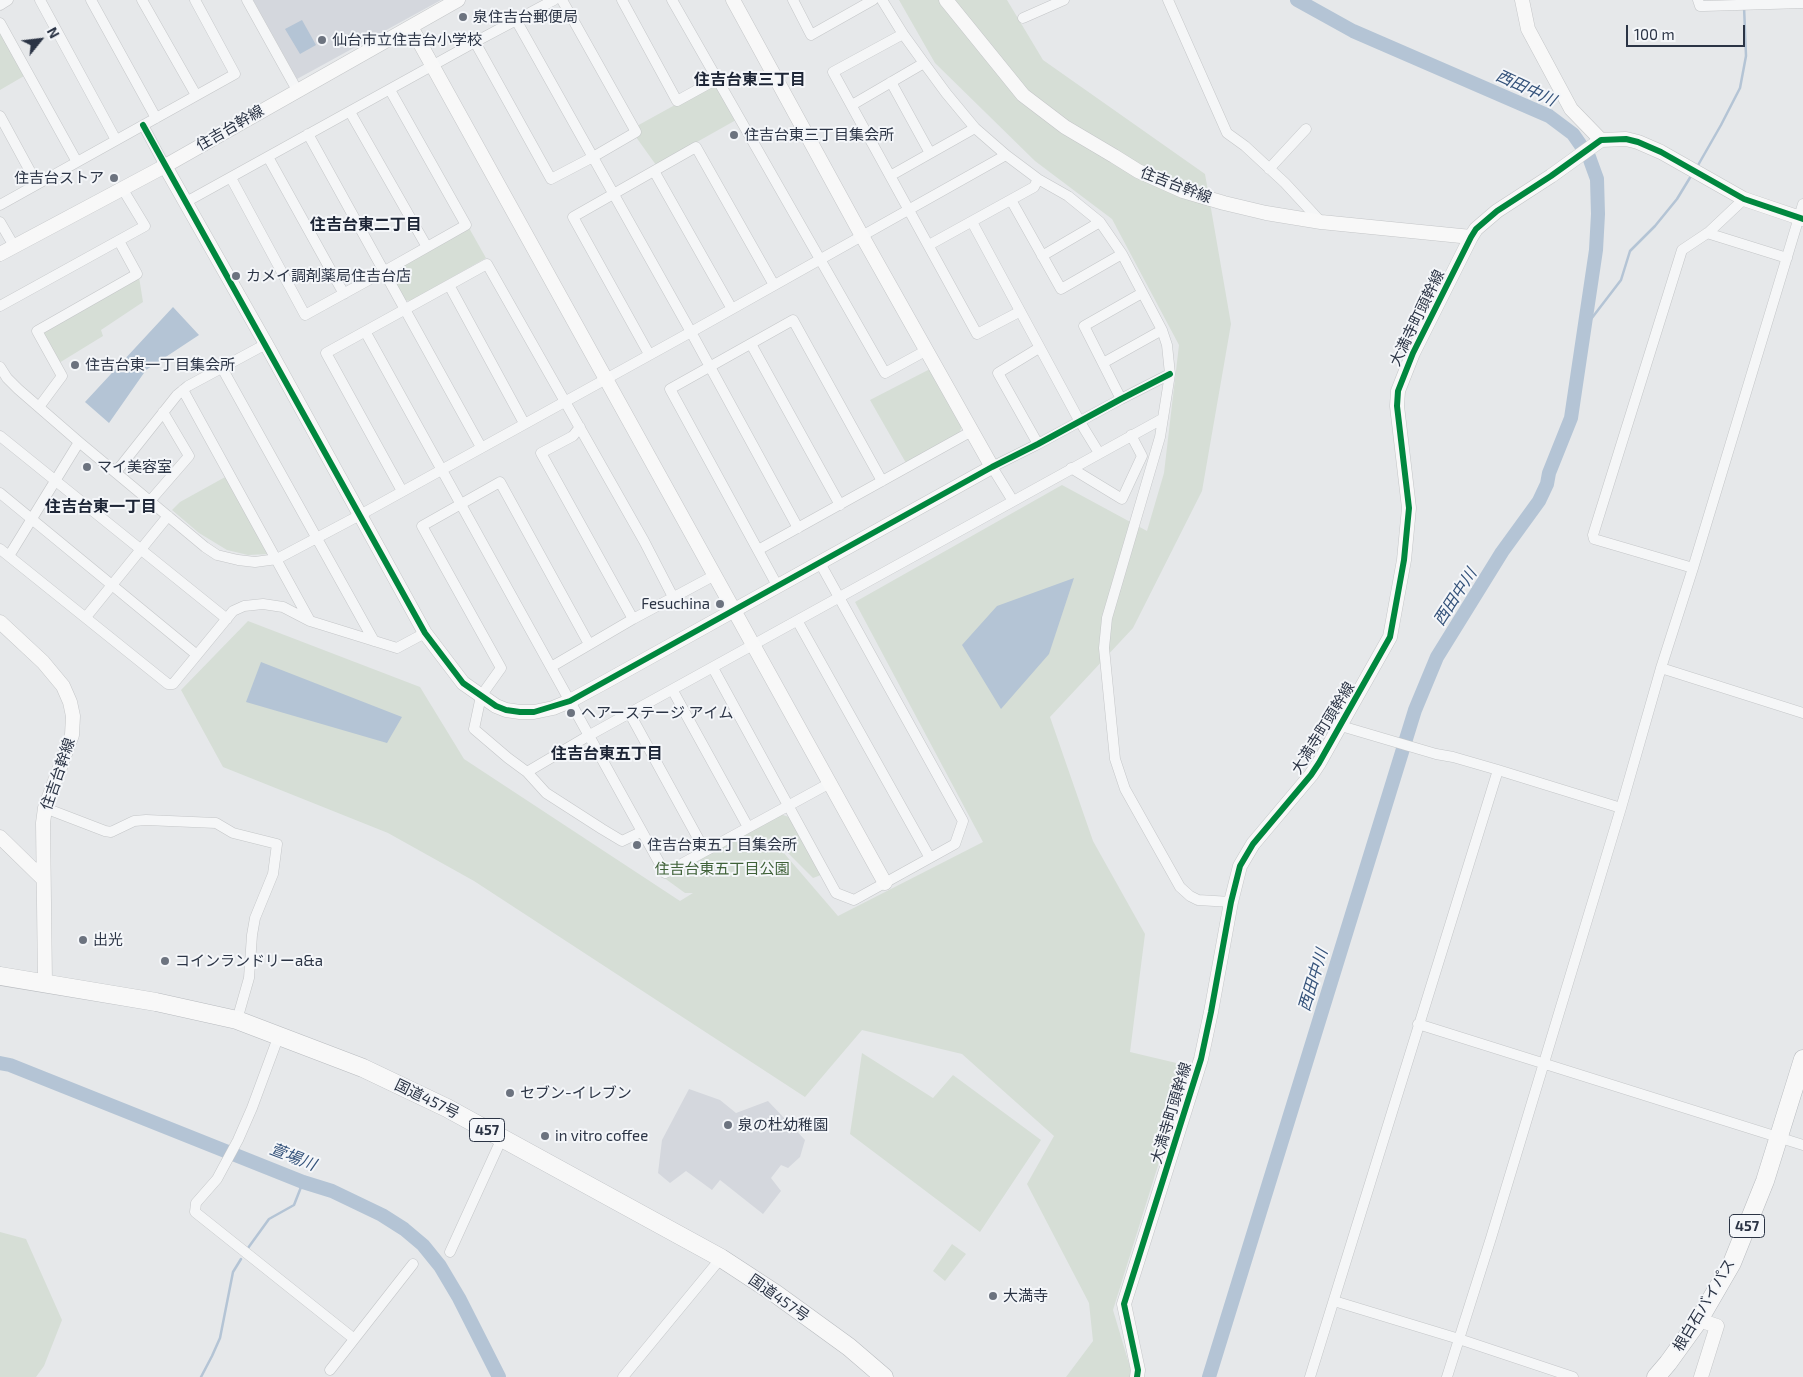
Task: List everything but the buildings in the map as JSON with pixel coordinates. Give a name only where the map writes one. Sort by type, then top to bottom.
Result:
[{"type":"highway","name":"国道457号","points":[[0,976],[156,1002],[237,1020],[371,1072],[447,1108],[722,1258],[776,1294],[848,1347],[884,1377]]},
{"type":"highway","name":"根白石バイパス","points":[[1656,1377],[1699,1320],[1732,1263],[1765,1181],[1803,1058]]},
{"type":"street","points":[[0,5],[8,0]]},
{"type":"street","points":[[40,0],[116,140]]},
{"type":"street","points":[[91,0],[156,118]]},
{"type":"street","points":[[142,0],[196,95]]},
{"type":"street","points":[[0,205],[235,74],[195,0]]},
{"type":"street","points":[[247,0],[297,90]]},
{"type":"street","name":"住吉台幹線","points":[[0,254],[165,166],[458,0]]},
{"type":"street","points":[[186,202],[554,0]]},
{"type":"street","points":[[475,42],[551,179],[636,132],[562,0]]},
{"type":"street","points":[[622,0],[677,101],[717,79]]},
{"type":"street","points":[[672,0],[885,373],[927,350]]},
{"type":"street","points":[[733,0],[862,236],[1013,501]]},
{"type":"street","points":[[794,0],[811,35],[873,0]]},
{"type":"street","points":[[882,0],[924,63],[975,128],[1006,155],[1038,179],[1068,196],[1100,222],[1122,254],[1162,330],[1167,345],[1170,374],[1162,419],[1154,458],[1107,618],[1104,648],[1115,759],[1125,789],[1180,887],[1198,900],[1231,902]]},
{"type":"street","name":"住吉台幹線","points":[[946,0],[1023,95],[1066,127],[1114,156],[1138,170],[1183,191],[1232,205],[1321,222],[1471,237]]},
{"type":"street","points":[[1023,18],[1064,0]]},
{"type":"street","points":[[1168,0],[1227,132],[1270,169],[1321,222]]},
{"type":"street","points":[[1447,1377],[1621,808],[1661,668],[1802,214],[1744,199],[1661,152],[1638,142],[1626,139],[1598,142],[1571,109],[1528,29],[1522,0]]},
{"type":"street","points":[[1698,0],[1700,6],[1803,3]]},
{"type":"street","points":[[516,20],[710,366],[798,528]]},
{"type":"street","points":[[0,23],[77,162]]},
{"type":"street","points":[[411,27],[885,883]]},
{"type":"street","points":[[903,34],[833,72],[977,334],[1019,312]]},
{"type":"street","points":[[852,105],[924,63]]},
{"type":"street","points":[[891,82],[930,152]]},
{"type":"street","points":[[231,178],[305,315],[384,272],[466,225],[390,90]]},
{"type":"street","points":[[350,112],[427,248]]},
{"type":"street","points":[[0,116],[37,184]]},
{"type":"street","points":[[143,125],[266,344],[424,633],[463,683],[496,706],[506,710],[534,712],[570,701],[992,467],[1170,374]]},
{"type":"street","points":[[890,176],[975,128]]},
{"type":"street","points":[[1270,169],[1306,129]]},
{"type":"street","points":[[308,134],[481,447]]},
{"type":"street","name":"大満寺町頭幹線","points":[[1138,1377],[1124,1304],[1201,1059],[1231,902],[1240,866],[1253,844],[1311,775],[1387,645],[1394,623],[1404,560],[1409,508],[1397,406],[1398,391],[1413,353],[1476,229],[1496,211],[1598,142]]},
{"type":"street","points":[[650,354],[572,217],[696,147],[774,285]]},
{"type":"street","points":[[0,367],[7,378],[79,442],[217,555],[255,562],[277,559],[691,332],[1006,155]]},
{"type":"street","points":[[268,157],[344,294]]},
{"type":"street","points":[[654,171],[732,309]]},
{"type":"street","points":[[929,245],[1011,200],[1034,186],[1038,179]]},
{"type":"street","points":[[0,306],[145,226],[122,188]]},
{"type":"street","points":[[1693,568],[1594,539],[1593,535],[1682,250],[1707,233],[1744,199]]},
{"type":"street","points":[[1011,200],[1061,288],[1122,254]]},
{"type":"street","points":[[0,222],[14,246]]},
{"type":"street","points":[[972,222],[1019,312],[1099,453]]},
{"type":"street","points":[[1042,256],[1100,222]]},
{"type":"street","points":[[1707,233],[1787,258]]},
{"type":"street","points":[[39,407],[62,376],[37,331],[137,274],[119,241]]},
{"type":"street","points":[[402,491],[326,353],[366,333],[405,309],[487,264],[644,541],[673,597]]},
{"type":"street","points":[[449,285],[524,423]]},
{"type":"street","points":[[1121,398],[1084,326],[1142,292]]},
{"type":"street","points":[[778,587],[670,389],[793,320],[882,481]]},
{"type":"street","points":[[1103,363],[1162,330]]},
{"type":"street","points":[[366,333],[641,832],[666,873],[830,783]]},
{"type":"street","points":[[116,472],[163,412],[183,390],[266,344]]},
{"type":"street","points":[[751,344],[840,505]]},
{"type":"street","points":[[1038,444],[998,372],[1040,348]]},
{"type":"street","points":[[222,368],[374,641]]},
{"type":"street","points":[[183,390],[310,621]]},
{"type":"street","points":[[150,501],[189,456],[163,412]]},
{"type":"street","points":[[527,772],[588,736],[798,622],[1071,468],[1162,419]]},
{"type":"street","points":[[580,427],[573,436],[541,453],[633,619]]},
{"type":"street","points":[[758,550],[972,431]]},
{"type":"street","points":[[1071,468],[1122,499],[1142,456],[1131,435]]},
{"type":"street","points":[[0,436],[228,619]]},
{"type":"street","points":[[9,556],[79,442]]},
{"type":"street","points":[[589,644],[500,482],[422,526],[501,668],[481,696],[474,729],[527,772],[546,793],[622,841],[641,832]]},
{"type":"street","points":[[0,493],[198,655]]},
{"type":"street","points":[[86,617],[168,516]]},
{"type":"street","points":[[0,549],[168,684],[173,684],[238,608],[263,604],[282,607],[310,621],[397,648],[424,633]]},
{"type":"street","points":[[713,668],[836,893],[854,900],[955,844],[963,821],[820,563]]},
{"type":"street","points":[[551,666],[715,575]]},
{"type":"street","name":"住吉台幹線","points":[[0,622],[54,674],[63,686],[70,702],[73,716],[72,735],[42,823],[45,983]]},
{"type":"street","points":[[798,622],[930,858]]},
{"type":"street","points":[[1661,668],[1803,713]]},
{"type":"street","points":[[673,691],[748,827]]},
{"type":"street","points":[[630,714],[705,851]]},
{"type":"street","points":[[1340,726],[1498,770],[1621,808]]},
{"type":"street","points":[[1310,1377],[1498,770]]},
{"type":"street","points":[[46,808],[111,832],[134,822],[146,820],[216,823],[233,833],[277,844],[274,874],[255,918],[252,935],[252,961],[237,1020]]},
{"type":"street","points":[[0,837],[42,878]]},
{"type":"street","points":[[1418,1024],[1803,1145]]},
{"type":"street","points":[[279,1035],[238,1140],[212,1187],[196,1203],[194,1212],[353,1338]]},
{"type":"street","points":[[450,1252],[502,1138]]},
{"type":"street","points":[[623,1377],[722,1258]]},
{"type":"street","points":[[330,1370],[353,1338],[413,1264]]},
{"type":"street","points":[[1334,1301],[1459,1339],[1573,1377]]},
{"type":"street","points":[[1699,1320],[1718,1326],[1701,1377]]},
{"type":"shaded area","name":"仙台市立住吉台小学校","points":[[253,0],[441,0],[297,79]]},
{"type":"shaded area","points":[[689,1089],[720,1100],[736,1113],[768,1101],[805,1140],[800,1157],[788,1168],[781,1165],[771,1178],[781,1191],[763,1214],[720,1180],[712,1190],[686,1171],[670,1183],[658,1173],[662,1140]]},
{"type":"green space","name":"住吉台東五丁目公園","points":[[899,0],[1007,0],[1043,60],[1205,174],[1231,324],[1202,491],[1133,628],[1050,717],[1093,841],[1145,934],[1130,1052],[1189,1066],[1113,1310],[1133,1377],[1066,1377],[1093,1341],[1089,1303],[1027,1184],[1054,1136],[962,1054],[862,1030],[805,1097],[474,881],[388,833],[223,767],[181,690],[248,621],[420,687],[464,759],[680,901],[693,893],[685,893],[663,877],[780,814],[789,817],[821,875],[813,878],[786,851],[783,852],[838,916],[983,842],[855,602],[1062,485],[1147,531],[1164,473],[1179,345],[1112,219],[1035,161],[935,63]]},
{"type":"green space","points":[[0,32],[24,76],[0,90]]},
{"type":"green space","points":[[713,84],[718,86],[736,120],[656,165],[636,137],[635,127]]},
{"type":"green space","points":[[469,228],[486,258],[410,301],[404,300],[391,278],[392,271]]},
{"type":"green space","points":[[139,277],[143,302],[101,330],[103,336],[59,363],[43,334],[47,329]]},
{"type":"green space","points":[[930,369],[962,426],[959,434],[906,463],[870,400]]},
{"type":"green space","points":[[227,476],[269,554],[248,555],[227,550],[199,533],[172,510],[180,502]]},
{"type":"green space","points":[[862,1053],[933,1098],[953,1075],[1041,1140],[980,1232],[850,1134]]},
{"type":"green space","points":[[0,1232],[26,1239],[62,1320],[44,1366],[36,1377],[0,1377]]},
{"type":"green space","points":[[952,1244],[966,1254],[945,1281],[933,1271]]},
{"type":"water","points":[[302,20],[316,45],[300,54],[285,29]]},
{"type":"water","points":[[173,307],[199,335],[146,370],[109,423],[85,402]]},
{"type":"water","points":[[1074,578],[1049,654],[1001,709],[962,645],[997,606]]},
{"type":"water","points":[[261,662],[402,717],[387,743],[246,702]]},
{"type":"waterway","name":"西田中川","points":[[1209,1377],[1415,710],[1437,657],[1502,552],[1539,501],[1571,418],[1596,250],[1597,179],[1589,157],[1573,134],[1549,116],[1353,31],[1297,0]]},
{"type":"waterway","points":[[1697,167],[1740,88],[1746,56],[1744,6]]},
{"type":"waterway","points":[[1585,327],[1621,280],[1630,251],[1655,226],[1677,199],[1691,176]]},
{"type":"waterway","name":"萱場川","points":[[0,1063],[10,1065],[303,1182],[332,1191],[382,1215],[404,1229],[423,1245],[440,1266],[459,1298],[499,1377]]},
{"type":"waterway","points":[[248,1248],[269,1219],[294,1205],[303,1182]]},
{"type":"waterway","points":[[201,1377],[220,1338],[233,1272],[241,1259]]},
{"type":"cycle path","points":[[143,125],[425,633],[463,683],[496,706],[506,710],[534,712],[570,701],[992,467],[1170,374]]},
{"type":"cycle path","points":[[1137,1377],[1138,1370],[1124,1304],[1201,1059],[1231,902],[1240,866],[1253,844],[1319,763],[1390,637],[1404,560],[1409,508],[1397,406],[1398,391],[1413,353],[1471,237],[1476,229],[1497,211],[1551,176],[1601,140],[1626,139],[1638,142],[1661,152],[1744,199],[1803,219]]},
{"type":"place","name":"泉住吉台郵便局","points":[[463,17]]},
{"type":"place","name":"仙台市立住吉台小学校","points":[[322,40]]},
{"type":"place","name":"住吉台東三丁目集会所","points":[[734,135]]},
{"type":"place","name":"住吉台ストア","points":[[114,178]]},
{"type":"place","name":"カメイ調剤薬局住吉台店","points":[[236,276]]},
{"type":"place","name":"住吉台東一丁目集会所","points":[[75,365]]},
{"type":"place","name":"マイ美容室","points":[[87,467]]},
{"type":"place","name":"Fesuchina","points":[[720,604]]},
{"type":"place","name":"ヘアーステージ アイム","points":[[571,713]]},
{"type":"place","name":"住吉台東五丁目集会所","points":[[637,845]]},
{"type":"place","name":"出光","points":[[83,940]]},
{"type":"place","name":"コインランドリーa&a","points":[[165,961]]},
{"type":"place","name":"セブン-イレブン","points":[[510,1093]]},
{"type":"place","name":"泉の杜幼稚園","points":[[728,1125]]},
{"type":"place","name":"in vitro coffee","points":[[545,1136]]},
{"type":"place","name":"大満寺","points":[[993,1296]]},
{"type":"district","name":"住吉台東三丁目","points":[[750,80]]},
{"type":"district","name":"住吉台東二丁目","points":[[366,225]]},
{"type":"district","name":"住吉台東一丁目","points":[[101,507]]},
{"type":"district","name":"住吉台東五丁目","points":[[607,754]]}]
